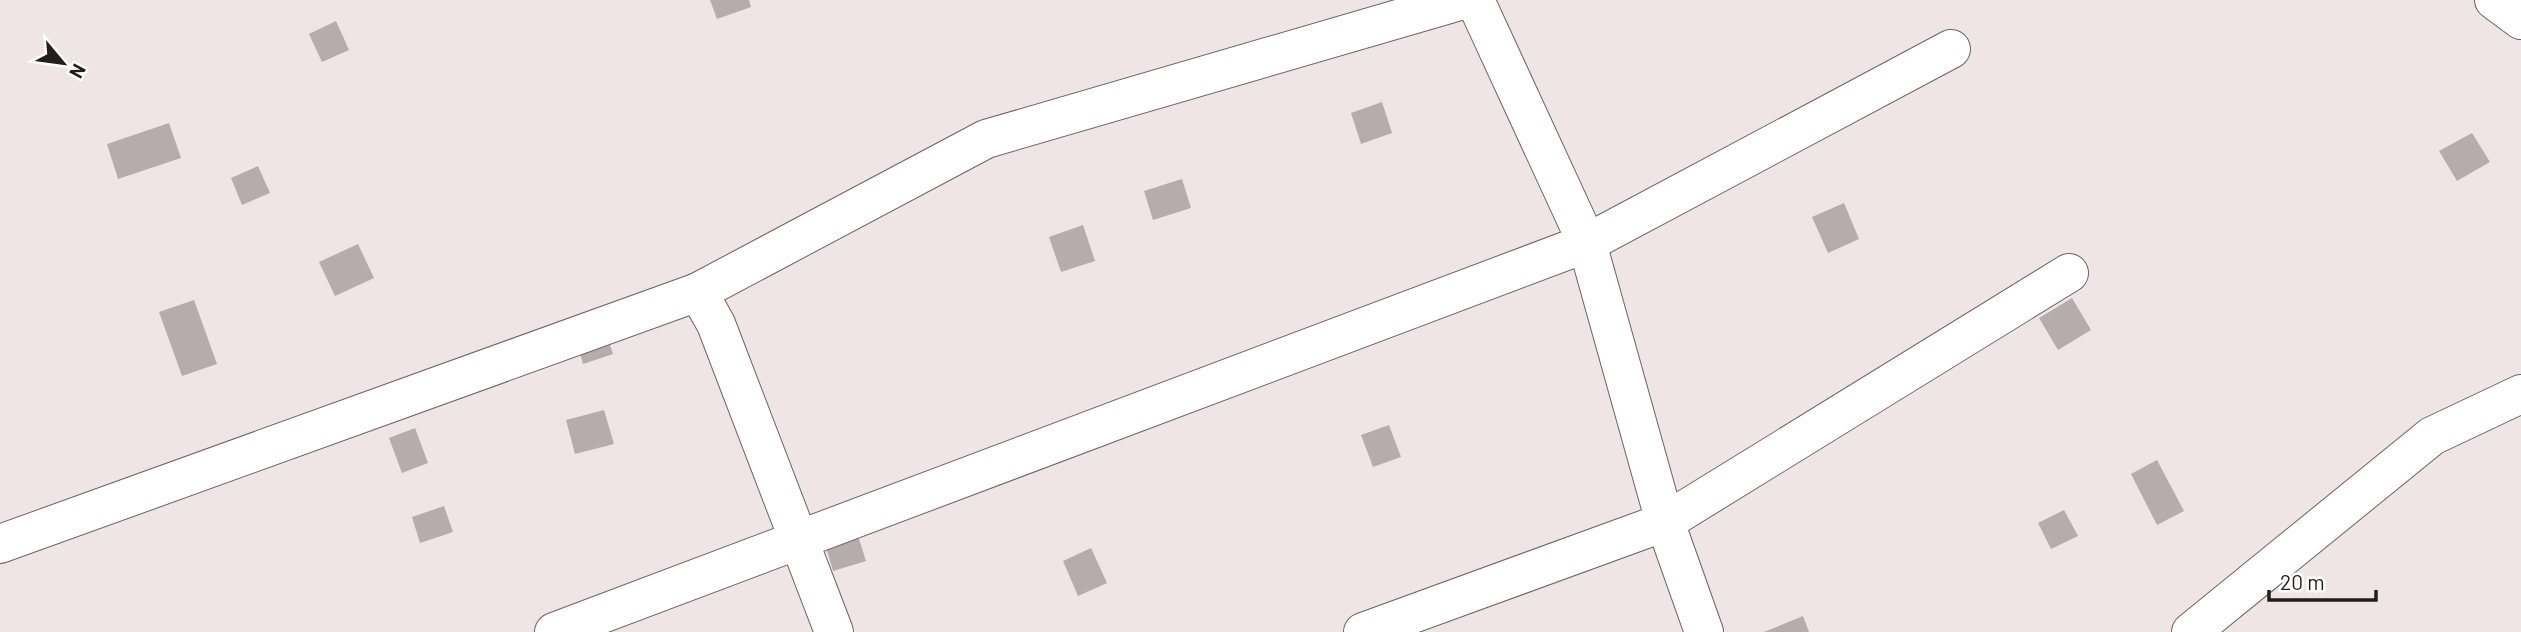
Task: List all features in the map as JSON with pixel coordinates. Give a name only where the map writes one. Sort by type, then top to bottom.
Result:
[{"type":"street","points":[[0,544],[698,292],[986,139],[1463,0]]},
{"type":"street","points":[[1475,0],[1587,243],[1665,522],[1704,632]]},
{"type":"street","points":[[2494,0],[2521,20]]},
{"type":"street","points":[[554,632],[1587,243],[1951,49]]},
{"type":"street","points":[[1363,632],[1665,522],[2069,274]]},
{"type":"street","points":[[698,292],[716,324],[834,632]]},
{"type":"street","points":[[2191,632],[2432,436],[2521,394]]},
{"type":"building","points":[[710,0],[749,0],[751,7],[717,19]]},
{"type":"building","points":[[336,21],[349,50],[322,62],[309,34]]},
{"type":"building","points":[[1382,102],[1392,133],[1361,144],[1351,113]]},
{"type":"building","points":[[169,123],[181,158],[118,179],[107,144]]},
{"type":"building","points":[[2472,133],[2490,162],[2457,181],[2439,151]]},
{"type":"building","points":[[258,166],[270,193],[242,205],[231,178]]},
{"type":"building","points":[[1182,179],[1191,208],[1153,220],[1144,191]]},
{"type":"building","points":[[1844,203],[1859,239],[1828,253],[1812,217]]},
{"type":"building","points":[[1083,225],[1095,261],[1061,272],[1049,237]]},
{"type":"building","points":[[358,244],[374,278],[335,296],[319,262]]},
{"type":"building","points":[[2072,298],[2091,330],[2058,350],[2039,318]]},
{"type":"building","points":[[194,300],[217,364],[182,376],[159,312]]},
{"type":"building","points":[[605,330],[613,354],[583,364],[576,340]]},
{"type":"building","points":[[604,410],[614,444],[575,454],[566,420]]},
{"type":"building","points":[[1389,425],[1401,457],[1373,467],[1361,435]]},
{"type":"building","points":[[415,428],[428,463],[402,473],[389,438]]},
{"type":"building","points":[[2157,460],[2184,511],[2157,525],[2131,474]]},
{"type":"building","points":[[444,506],[453,532],[420,543],[412,517]]},
{"type":"building","points":[[2064,510],[2078,536],[2051,549],[2038,523]]},
{"type":"building","points":[[854,523],[866,561],[833,571],[822,533]]},
{"type":"building","points":[[1091,548],[1107,583],[1078,596],[1063,561]]},
{"type":"building","points":[[1803,616],[1809,632],[1764,632]]}]
